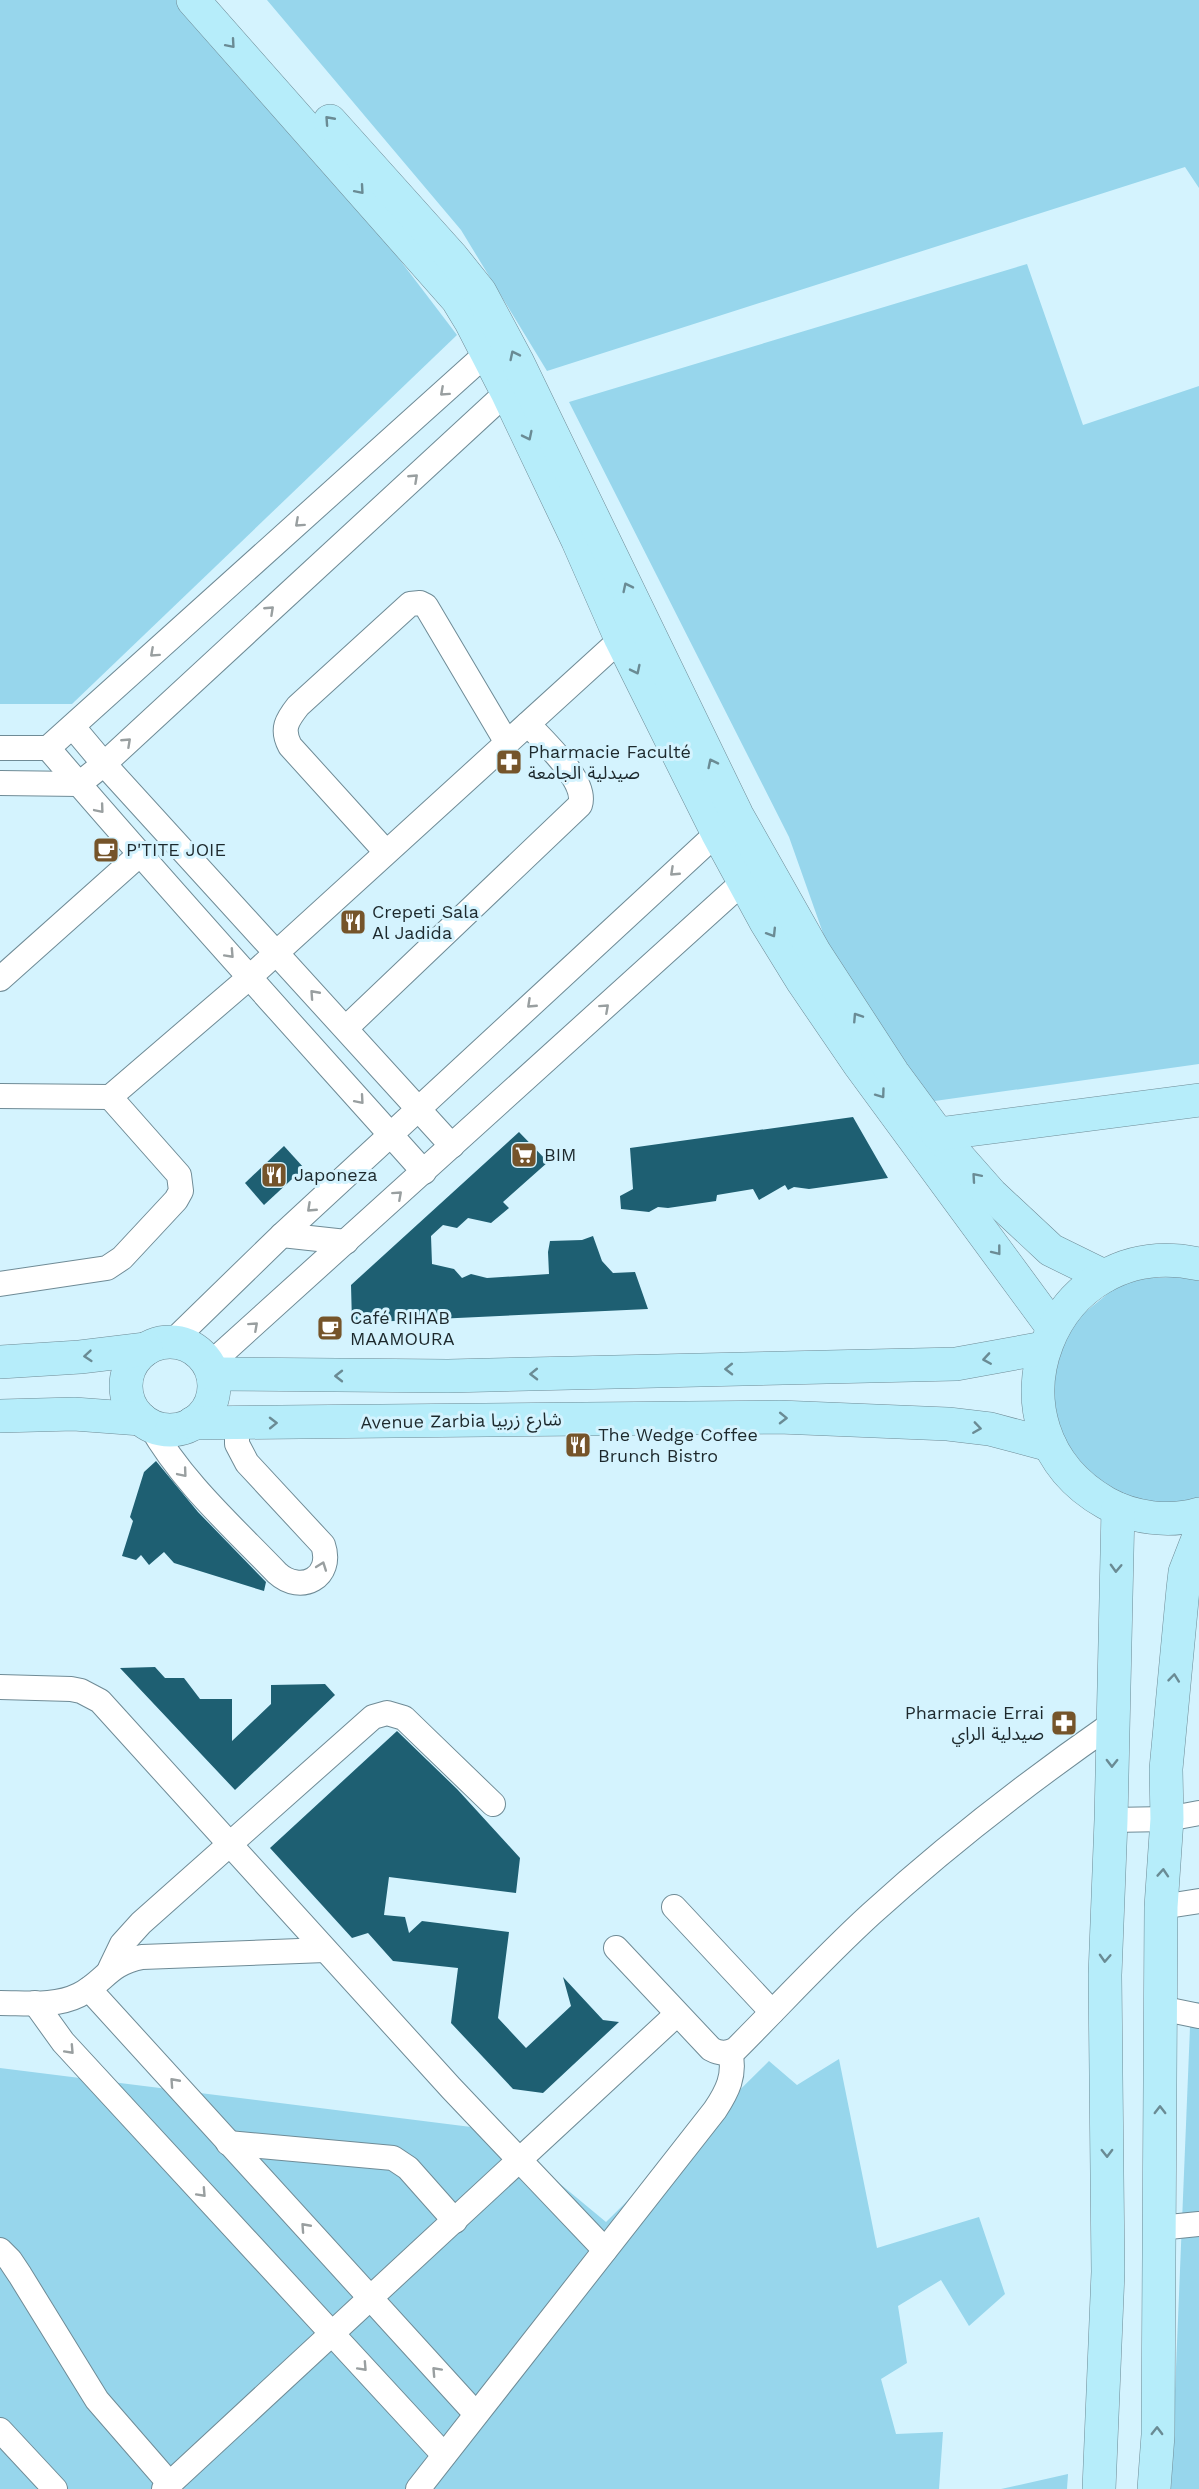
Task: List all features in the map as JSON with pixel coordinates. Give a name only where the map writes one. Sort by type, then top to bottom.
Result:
[{"type":"main road","points":[[193,0],[457,299],[507,392],[578,540],[621,639],[754,874],[803,982],[1048,1338]]},
{"type":"main road","points":[[221,0],[452,257],[480,292],[517,360],[727,824]]},
{"type":"main road","points":[[754,874],[815,953],[893,1073],[938,1134],[991,1194],[1051,1250],[1104,1276]]},
{"type":"main road","points":[[938,1134],[1199,1101]]},
{"type":"main road","points":[[1199,1264],[1178,1259],[1139,1262],[1104,1276],[1078,1296],[1067,1308],[1048,1338],[1038,1394],[1041,1420],[1050,1445],[1067,1472],[1090,1494],[1118,1509],[1152,1518],[1187,1518],[1199,1514]]},
{"type":"main road","points":[[211,1370],[448,1376],[957,1364],[1048,1338]]},
{"type":"main road","points":[[146,1422],[132,1408],[127,1396],[126,1383],[129,1370],[136,1358],[160,1345]]},
{"type":"main road","points":[[0,1362],[160,1345],[188,1345],[200,1353],[211,1370],[214,1388],[212,1402],[204,1414],[193,1423],[172,1430],[146,1422],[74,1414],[0,1416]]},
{"type":"main road","name":"Avenue Zarbia شارع زربيا","points":[[193,1423],[779,1417],[948,1424],[990,1429],[1050,1445]]},
{"type":"main road","points":[[1100,2489],[1108,2272],[1105,1975],[1118,1509]]},
{"type":"main road","points":[[1154,2489],[1158,2435],[1161,1907],[1167,1819],[1167,1760],[1185,1572],[1199,1536]]},
{"type":"street","points":[[0,748],[48,748],[487,353]]},
{"type":"street","points":[[0,783],[79,784],[104,764],[507,392]]},
{"type":"street","points":[[386,852],[290,746],[285,735],[285,727],[298,706],[410,604],[420,603],[426,606],[507,743]]},
{"type":"street","points":[[0,1096],[110,1097],[251,976],[621,639]]},
{"type":"street","points":[[346,1028],[580,805],[581,791],[576,779],[528,724]]},
{"type":"street","points":[[73,727],[104,764],[452,1146]]},
{"type":"street","points":[[48,748],[139,855],[251,976],[424,1172]]},
{"type":"street","points":[[160,1345],[727,824]]},
{"type":"street","points":[[0,979],[139,855]]},
{"type":"street","points":[[211,1370],[346,1242],[754,874]]},
{"type":"street","points":[[0,1284],[107,1268],[122,1258],[176,1200],[181,1191],[179,1175],[110,1097]]},
{"type":"street","points":[[282,1235],[346,1242]]},
{"type":"street","points":[[146,1422],[177,1467],[277,1573],[290,1582],[298,1584],[313,1580],[323,1568],[326,1560],[323,1545],[247,1463],[237,1444],[237,1423]]},
{"type":"street","points":[[0,1688],[71,1689],[81,1691],[100,1701],[228,1845],[604,2250]]},
{"type":"street","points":[[110,1969],[122,1944],[131,1933],[366,1720],[380,1714],[396,1714],[412,1724],[494,1804]]},
{"type":"street","points":[[616,1948],[711,2049],[717,2052],[730,2052],[736,2049],[835,1948],[917,1873],[1041,1773],[1113,1723]]},
{"type":"street","points":[[1111,1820],[1167,1819],[1199,1813]]},
{"type":"street","points":[[1161,1907],[1199,1901]]},
{"type":"street","points":[[674,1907],[772,2012]]},
{"type":"street","points":[[0,2003],[65,2000],[89,1989],[110,1969],[131,1959],[142,1957],[325,1950]]},
{"type":"street","points":[[89,1989],[476,2414]]},
{"type":"street","points":[[35,2003],[63,2042],[444,2455]]},
{"type":"street","points":[[1160,2008],[1199,2016]]},
{"type":"street","points":[[0,2250],[20,2275],[97,2400],[167,2486],[677,2014]]},
{"type":"street","points":[[417,2489],[721,2101],[732,2072],[730,2052]]},
{"type":"street","points":[[228,2143],[393,2158],[408,2168],[455,2221]]},
{"type":"street","points":[[1159,2228],[1199,2224]]},
{"type":"street","points":[[0,2430],[56,2489]]},
{"type":"shaded area","points":[[0,0],[202,0],[457,335],[72,704],[0,704]]},
{"type":"shaded area","points":[[267,0],[1199,0],[1199,188],[1185,167],[547,371],[461,230]]},
{"type":"shaded area","points":[[1027,264],[1083,425],[1199,386],[1199,1064],[885,1108],[789,837],[569,402]]},
{"type":"shaded area","points":[[1199,1276],[1199,1500],[1154,1505],[1116,1495],[1084,1472],[1061,1440],[1051,1402],[1053,1363],[1068,1326],[1126,1279]]},
{"type":"shaded area","points":[[1199,2002],[1199,2489],[1171,2489],[1191,2003]]},
{"type":"shaded area","points":[[839,2059],[877,2248],[979,2217],[1005,2294],[969,2326],[941,2280],[898,2306],[907,2363],[881,2379],[896,2434],[943,2432],[939,2489],[0,2489],[0,2068],[495,2130],[606,2222],[769,2061],[797,2085]]},
{"type":"shaded area","points":[[1068,2474],[1067,2489],[1001,2489]]},
{"type":"building","points":[[853,1117],[888,1178],[809,1189],[794,1187],[788,1190],[785,1185],[759,1200],[753,1189],[717,1195],[716,1201],[668,1208],[658,1207],[649,1212],[621,1209],[620,1196],[633,1189],[630,1148]]},
{"type":"building","points":[[519,1132],[548,1162],[503,1202],[509,1208],[491,1223],[468,1218],[457,1228],[443,1225],[431,1236],[432,1264],[454,1269],[462,1278],[471,1274],[487,1278],[549,1274],[550,1241],[582,1240],[593,1236],[602,1261],[613,1273],[635,1272],[648,1309],[352,1323],[351,1285]]},
{"type":"building","name":"Japoneza","points":[[284,1146],[304,1168],[264,1205],[245,1183]]},
{"type":"building","points":[[156,1461],[198,1512],[266,1582],[264,1591],[174,1563],[164,1552],[149,1565],[141,1555],[136,1560],[122,1556],[133,1521],[130,1517],[144,1472]]},
{"type":"building","points":[[155,1667],[165,1678],[184,1678],[200,1699],[232,1699],[232,1741],[271,1704],[271,1685],[325,1684],[335,1695],[235,1790],[120,1668]]},
{"type":"building","points":[[397,1731],[457,1789],[520,1858],[516,1893],[389,1877],[384,1915],[405,1917],[409,1933],[422,1921],[509,1932],[498,2018],[526,2048],[571,2006],[563,1977],[603,2020],[619,2022],[543,2093],[513,2089],[451,2023],[458,1968],[393,1961],[368,1933],[352,1938],[270,1848]]},
{"type":"place","name":"Pharmacie Faculté صيدلية الجامعة","points":[[509,762]]},
{"type":"place","name":"P'TITE JOIE","points":[[106,850]]},
{"type":"place","name":"Crepeti Sala Al Jadida","points":[[353,922]]},
{"type":"place","name":"BIM","points":[[524,1155]]},
{"type":"place","name":"Japoneza","points":[[274,1175]]},
{"type":"place","name":"Café RIHAB MAAMOURA","points":[[330,1328]]},
{"type":"place","name":"The Wedge Coffee Brunch Bistro","points":[[578,1445]]},
{"type":"place","name":"Pharmacie Errai صيدلية الراي","points":[[1064,1723]]}]
